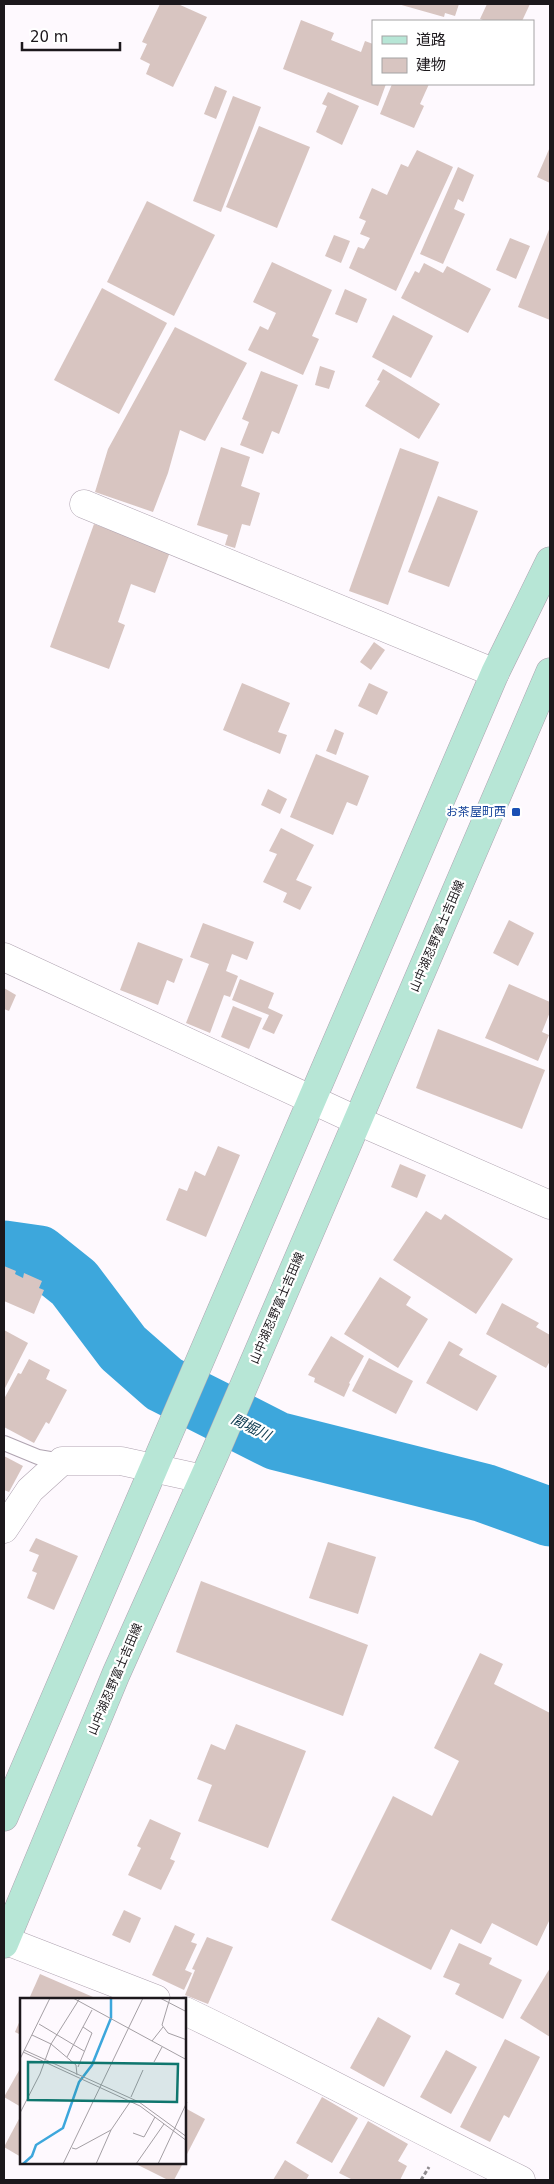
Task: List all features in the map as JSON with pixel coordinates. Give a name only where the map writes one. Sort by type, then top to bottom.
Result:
[{"type":"main road","points":[[4,1817],[171,1423],[313,1100],[495,673],[550,562]]},
{"type":"main road","name":"山中湖忍野富士吉田線","points":[[4,1942],[116,1674],[215,1453],[548,682]]},
{"type":"street","points":[[84,504],[495,673]]},
{"type":"street","points":[[4,958],[358,1121],[550,1205]]},
{"type":"street","points":[[4,1529],[30,1490],[62,1461],[121,1462],[204,1478]]},
{"type":"street","points":[[4,1942],[153,1998]]},
{"type":"street","points":[[186,2010],[282,2057],[442,2142],[521,2180]]},
{"type":"lane","points":[[4,1443],[38,1457],[62,1461]]},
{"type":"building","points":[[160,4],[178,4],[207,17],[173,87],[146,74],[150,64],[140,59],[147,44],[142,42]]},
{"type":"building","points":[[398,4],[459,4],[455,16],[445,13],[444,17]]},
{"type":"building","points":[[487,4],[530,4],[522,20],[480,19]]},
{"type":"building","points":[[301,20],[334,33],[331,40],[361,52],[365,41],[372,44],[372,85],[386,85],[378,106],[283,69]]},
{"type":"building","points":[[392,85],[429,85],[420,104],[424,106],[414,128],[380,114]]},
{"type":"building","points":[[215,86],[227,91],[216,119],[204,114]]},
{"type":"building","points":[[328,92],[359,106],[342,145],[316,132],[327,106],[322,104]]},
{"type":"building","points":[[233,96],[261,107],[221,212],[193,201]]},
{"type":"building","points":[[259,126],[310,147],[277,228],[226,207]]},
{"type":"building","points":[[550,147],[550,183],[537,177]]},
{"type":"building","points":[[417,150],[453,167],[396,291],[349,268],[358,247],[364,249],[370,238],[360,234],[366,221],[359,218],[372,188],[387,195],[401,164],[408,167]]},
{"type":"building","points":[[458,167],[474,175],[463,202],[458,199],[454,209],[465,214],[443,264],[420,254]]},
{"type":"building","points":[[147,201],[215,235],[174,316],[107,282]]},
{"type":"building","points":[[550,227],[550,320],[518,307]]},
{"type":"building","points":[[334,235],[350,241],[341,263],[325,256]]},
{"type":"building","points":[[510,238],[530,246],[516,279],[496,270]]},
{"type":"building","points":[[272,262],[332,290],[312,336],[319,339],[303,375],[248,350],[260,326],[268,330],[276,313],[253,302]]},
{"type":"building","points":[[424,263],[443,273],[447,266],[491,289],[468,333],[401,298],[415,271],[419,273]]},
{"type":"building","points":[[102,288],[167,323],[119,414],[54,380]]},
{"type":"building","points":[[345,289],[367,299],[357,323],[335,314]]},
{"type":"building","points":[[393,315],[433,336],[411,378],[372,357]]},
{"type":"building","points":[[175,327],[247,363],[205,441],[180,430],[168,473],[153,512],[95,492],[108,449]]},
{"type":"building","points":[[320,366],[335,371],[329,389],[315,385]]},
{"type":"building","points":[[383,369],[440,404],[419,439],[365,406],[380,381],[377,380]]},
{"type":"building","points":[[261,371],[298,385],[279,434],[272,431],[263,454],[240,445],[249,422],[242,419]]},
{"type":"building","points":[[221,447],[250,457],[241,486],[260,493],[250,526],[242,524],[235,548],[225,545],[228,535],[197,525]]},
{"type":"building","points":[[400,448],[439,462],[388,605],[349,591]]},
{"type":"building","points":[[438,496],[478,511],[449,587],[408,572]]},
{"type":"building","points":[[94,524],[170,552],[155,593],[131,584],[118,622],[125,625],[109,669],[50,647]]},
{"type":"building","points":[[374,642],[385,650],[371,670],[360,662]]},
{"type":"building","points":[[242,683],[290,703],[278,732],[287,735],[280,754],[223,730]]},
{"type":"building","points":[[369,683],[388,692],[377,715],[358,706]]},
{"type":"building","points":[[335,729],[344,733],[336,755],[326,751]]},
{"type":"building","points":[[316,754],[369,776],[357,806],[347,802],[333,835],[290,817]]},
{"type":"building","points":[[268,789],[287,799],[280,814],[261,805]]},
{"type":"building","points":[[281,828],[314,845],[296,880],[312,887],[300,910],[283,902],[287,893],[263,882],[277,854],[269,851]]},
{"type":"building","points":[[509,920],[534,933],[518,966],[493,953]]},
{"type":"building","points":[[203,923],[254,942],[247,960],[232,954],[226,971],[238,976],[230,997],[224,995],[210,1033],[186,1023],[209,964],[190,957]]},
{"type":"building","points":[[138,942],[183,959],[174,983],[167,980],[158,1005],[120,990]]},
{"type":"building","points":[[240,979],[274,993],[268,1008],[283,1015],[274,1034],[262,1029],[269,1015],[232,1000]]},
{"type":"building","points":[[509,984],[550,1002],[550,1012],[542,1032],[549,1035],[538,1061],[485,1038]]},
{"type":"building","points":[[4,988],[16,995],[9,1011],[4,1009]]},
{"type":"building","points":[[233,1006],[262,1018],[249,1049],[221,1037]]},
{"type":"building","points":[[438,1029],[545,1070],[522,1129],[416,1088]]},
{"type":"building","points":[[218,1146],[240,1155],[206,1237],[166,1220],[179,1188],[187,1191],[195,1171],[205,1176]]},
{"type":"building","points":[[400,1164],[426,1175],[417,1198],[391,1187]]},
{"type":"building","points":[[426,1211],[441,1220],[445,1214],[513,1259],[476,1314],[393,1260]]},
{"type":"building","points":[[4,1266],[16,1271],[15,1274],[23,1278],[24,1273],[42,1281],[39,1288],[44,1290],[34,1314],[4,1301]]},
{"type":"building","points":[[380,1277],[411,1297],[406,1305],[428,1319],[398,1368],[344,1334]]},
{"type":"building","points":[[502,1303],[539,1323],[536,1327],[550,1335],[550,1361],[546,1368],[486,1334]]},
{"type":"building","points":[[4,1330],[28,1343],[4,1390]]},
{"type":"building","points":[[331,1336],[364,1356],[349,1383],[344,1397],[314,1382],[315,1378],[308,1375]]},
{"type":"building","points":[[449,1341],[463,1349],[459,1355],[497,1376],[477,1411],[426,1383]]},
{"type":"building","points":[[369,1358],[413,1381],[396,1414],[352,1391]]},
{"type":"building","points":[[29,1359],[50,1370],[46,1379],[67,1390],[49,1424],[46,1422],[34,1443],[4,1427],[4,1399],[18,1373],[21,1374]]},
{"type":"building","points":[[4,1456],[23,1466],[9,1492],[4,1490]]},
{"type":"building","points":[[36,1538],[78,1556],[54,1610],[27,1598],[37,1573],[32,1571],[39,1555],[29,1551]]},
{"type":"building","points":[[328,1542],[376,1557],[358,1614],[309,1598]]},
{"type":"building","points":[[201,1581],[368,1645],[343,1716],[176,1652]]},
{"type":"building","points":[[480,1653],[503,1664],[494,1684],[550,1713],[550,1919],[537,1946],[492,1923],[481,1944],[451,1929],[431,1970],[331,1920],[393,1796],[432,1816],[459,1761],[434,1748]]},
{"type":"building","points":[[236,1724],[306,1751],[268,1848],[198,1821],[212,1785],[197,1779],[211,1744],[225,1750]]},
{"type":"building","points":[[150,1819],[181,1833],[170,1859],[175,1861],[161,1890],[128,1875],[141,1848],[137,1846]]},
{"type":"building","points":[[124,1910],[141,1918],[130,1943],[112,1935]]},
{"type":"building","points":[[175,1925],[195,1934],[191,1942],[197,1944],[185,1970],[192,1973],[184,1990],[152,1975]]},
{"type":"building","points":[[207,1937],[233,1947],[208,2004],[185,1995],[195,1970],[192,1969]]},
{"type":"building","points":[[459,1943],[492,1958],[489,1964],[522,1980],[503,2019],[455,1994],[460,1984],[443,1977]]},
{"type":"building","points":[[550,1968],[550,2037],[520,2018]]},
{"type":"building","points":[[40,1974],[93,1997],[92,1998],[29,1998]]},
{"type":"building","points":[[378,2017],[411,2036],[384,2087],[350,2068]]},
{"type":"building","points":[[20,2020],[20,2034],[15,2032]]},
{"type":"building","points":[[505,2039],[540,2057],[509,2118],[504,2115],[490,2142],[460,2127]]},
{"type":"building","points":[[446,2050],[477,2067],[451,2114],[420,2097]]},
{"type":"building","points":[[20,2069],[20,2106],[4,2097]]},
{"type":"building","points":[[322,2097],[358,2118],[332,2163],[296,2143]]},
{"type":"building","points":[[186,2109],[205,2119],[186,2156]]},
{"type":"building","points":[[20,2117],[20,2156],[4,2147]]},
{"type":"building","points":[[368,2121],[408,2144],[398,2161],[407,2166],[400,2180],[353,2180],[339,2173]]},
{"type":"building","points":[[285,2160],[309,2175],[306,2180],[273,2180]]},
{"type":"building","points":[[136,2164],[182,2164],[174,2180],[168,2180]]},
{"type":"waterway","name":"間堀川","points":[[4,1250],[39,1255],[74,1283],[123,1348],[164,1384],[277,1441],[484,1493],[550,1517]]},
{"type":"place","name":"お茶屋町西","points":[[516,812]]}]
